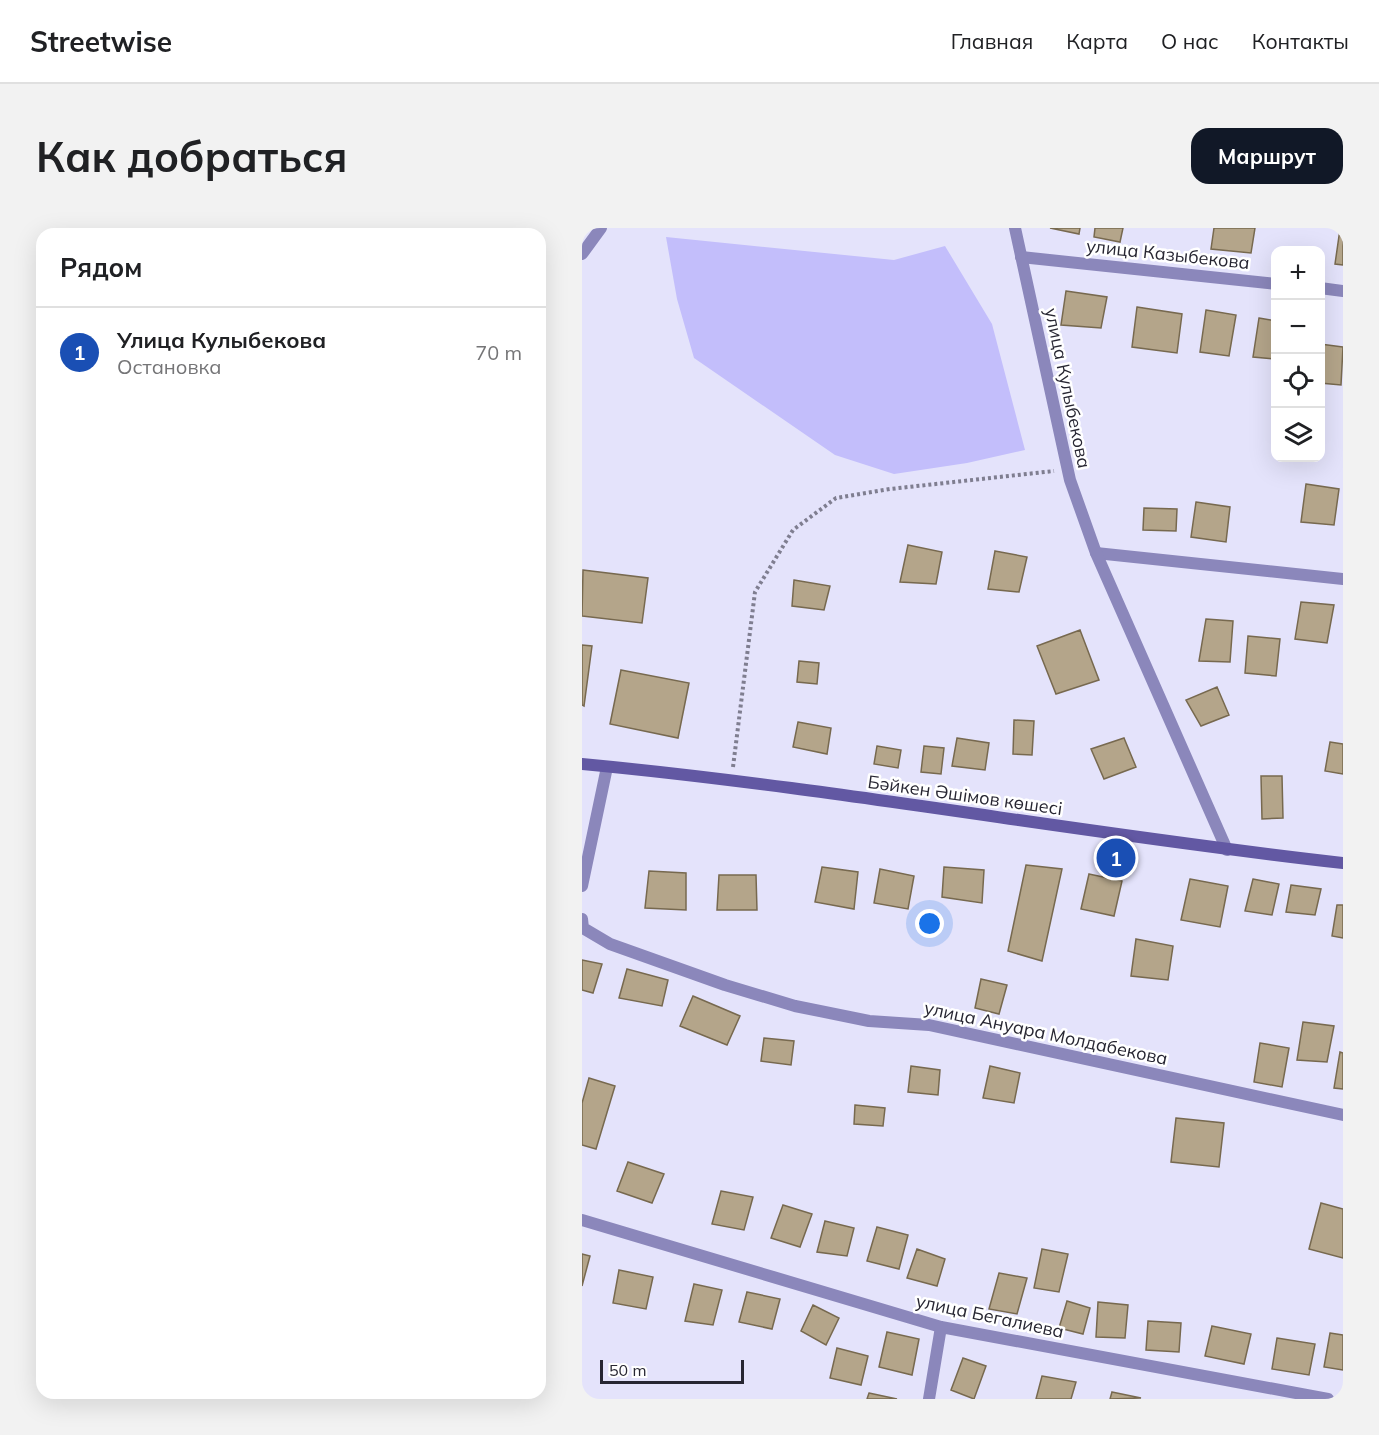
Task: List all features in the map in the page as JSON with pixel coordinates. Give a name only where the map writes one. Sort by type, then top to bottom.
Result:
[{"type":"main road","name":"Бәйкен Әшімов көшесі","points":[[582,764],[731,779],[1227,850],[1343,863]]},
{"type":"street","points":[[582,254],[602,228]]},
{"type":"street","name":"улица Кулыбекова","points":[[1015,228],[1067,469],[1096,553],[1227,850]]},
{"type":"street","name":"улица Казыбекова","points":[[1021,257],[1271,284]]},
{"type":"street","points":[[1325,289],[1343,291]]},
{"type":"street","points":[[1096,553],[1343,579]]},
{"type":"street","points":[[582,886],[607,767]]},
{"type":"street","name":"улица Ануара Молдабекова","points":[[582,919],[583,928],[610,944],[725,985],[795,1006],[870,1021],[928,1025],[1343,1115]]},
{"type":"street","name":"улица Бегалиева","points":[[582,1220],[940,1327],[1328,1399]]},
{"type":"street","points":[[929,1399],[940,1327]]},
{"type":"path","points":[[731,779],[755,592],[793,530],[836,498],[890,489],[1067,469]]},
{"type":"shaded area","points":[[666,237],[894,260],[945,246],[992,324],[1025,450],[967,463],[894,474],[835,455],[694,358],[677,299]]},
{"type":"building","points":[[1050,228],[1080,228],[1079,234]]},
{"type":"building","points":[[1095,228],[1123,228],[1120,242],[1094,237]]},
{"type":"building","points":[[1214,228],[1255,228],[1251,253],[1211,249]]},
{"type":"building","points":[[1340,229],[1343,229],[1343,265],[1335,264]]},
{"type":"building","points":[[1066,291],[1107,297],[1101,328],[1061,325]]},
{"type":"building","points":[[1137,307],[1182,314],[1177,353],[1132,347]]},
{"type":"building","points":[[1206,310],[1236,315],[1229,356],[1200,352]]},
{"type":"building","points":[[1259,318],[1271,320],[1271,359],[1253,357]]},
{"type":"building","points":[[1325,345],[1343,347],[1341,385],[1325,383]]},
{"type":"building","points":[[1306,484],[1339,489],[1334,525],[1301,522]]},
{"type":"building","points":[[1196,502],[1230,507],[1226,542],[1191,537]]},
{"type":"building","points":[[1144,508],[1177,509],[1176,531],[1143,530]]},
{"type":"building","points":[[908,545],[942,552],[936,584],[900,582]]},
{"type":"building","points":[[995,551],[1027,557],[1019,592],[988,589]]},
{"type":"building","points":[[583,570],[648,578],[642,623],[582,616]]},
{"type":"building","points":[[794,580],[830,586],[824,610],[792,606]]},
{"type":"building","points":[[1301,602],[1334,605],[1327,643],[1295,639]]},
{"type":"building","points":[[1206,619],[1233,621],[1230,662],[1199,661]]},
{"type":"building","points":[[1080,630],[1099,680],[1056,694],[1037,646]]},
{"type":"building","points":[[1248,636],[1280,639],[1276,676],[1245,673]]},
{"type":"building","points":[[582,645],[592,646],[584,706],[582,705]]},
{"type":"building","points":[[799,661],[819,663],[817,684],[797,682]]},
{"type":"building","points":[[621,670],[689,683],[678,738],[610,724]]},
{"type":"building","points":[[1217,687],[1229,715],[1201,726],[1186,700]]},
{"type":"building","points":[[1014,720],[1034,721],[1032,755],[1013,754]]},
{"type":"building","points":[[798,722],[831,728],[827,754],[793,747]]},
{"type":"building","points":[[957,738],[989,743],[985,770],[952,766]]},
{"type":"building","points":[[1124,738],[1136,767],[1104,779],[1091,749]]},
{"type":"building","points":[[1330,742],[1343,744],[1343,774],[1325,771]]},
{"type":"building","points":[[877,746],[901,750],[898,768],[874,764]]},
{"type":"building","points":[[924,746],[944,748],[941,774],[921,772]]},
{"type":"building","points":[[1261,776],[1282,776],[1283,818],[1262,819]]},
{"type":"building","points":[[1026,865],[1062,869],[1042,961],[1008,951]]},
{"type":"building","points":[[822,867],[858,872],[854,909],[815,902]]},
{"type":"building","points":[[944,867],[984,870],[982,903],[942,897]]},
{"type":"building","points":[[880,869],[914,876],[908,909],[874,903]]},
{"type":"building","points":[[649,871],[686,873],[686,910],[645,908]]},
{"type":"building","points":[[1089,874],[1122,881],[1114,916],[1081,909]]},
{"type":"building","points":[[719,875],[756,875],[757,910],[717,910]]},
{"type":"building","points":[[1190,879],[1228,886],[1220,927],[1181,920]]},
{"type":"building","points":[[1253,879],[1279,884],[1272,915],[1245,911]]},
{"type":"building","points":[[1291,885],[1321,889],[1315,915],[1286,912]]},
{"type":"building","points":[[1337,905],[1343,905],[1343,938],[1332,936]]},
{"type":"building","points":[[1136,939],[1173,946],[1168,980],[1131,976]]},
{"type":"building","points":[[582,960],[602,964],[593,993],[582,990]]},
{"type":"building","points":[[627,969],[668,980],[662,1006],[619,998]]},
{"type":"building","points":[[981,979],[1007,985],[999,1014],[975,1008]]},
{"type":"building","points":[[693,996],[740,1016],[727,1045],[680,1026]]},
{"type":"building","points":[[1303,1022],[1334,1026],[1327,1062],[1297,1060]]},
{"type":"building","points":[[764,1038],[794,1041],[791,1065],[761,1061]]},
{"type":"building","points":[[1260,1043],[1289,1048],[1282,1087],[1254,1082]]},
{"type":"building","points":[[1340,1052],[1343,1053],[1343,1089],[1334,1088]]},
{"type":"building","points":[[911,1066],[940,1070],[938,1095],[908,1092]]},
{"type":"building","points":[[990,1066],[1020,1073],[1014,1103],[983,1098]]},
{"type":"building","points":[[589,1078],[615,1086],[596,1149],[582,1145],[582,1103]]},
{"type":"building","points":[[855,1105],[885,1108],[883,1126],[854,1124]]},
{"type":"building","points":[[1176,1118],[1224,1123],[1219,1167],[1171,1162]]},
{"type":"building","points":[[628,1162],[664,1174],[652,1203],[617,1191]]},
{"type":"building","points":[[721,1191],[753,1197],[744,1230],[712,1224]]},
{"type":"building","points":[[1321,1203],[1343,1209],[1343,1258],[1309,1249]]},
{"type":"building","points":[[783,1205],[812,1214],[800,1247],[771,1238]]},
{"type":"building","points":[[825,1221],[854,1228],[847,1256],[817,1252]]},
{"type":"building","points":[[877,1227],[908,1235],[899,1269],[867,1261]]},
{"type":"building","points":[[917,1249],[945,1259],[937,1286],[907,1278]]},
{"type":"building","points":[[1042,1249],[1068,1254],[1059,1292],[1034,1288]]},
{"type":"building","points":[[582,1254],[590,1256],[582,1286]]},
{"type":"building","points":[[619,1270],[653,1277],[646,1309],[613,1303]]},
{"type":"building","points":[[999,1273],[1027,1278],[1017,1314],[989,1309]]},
{"type":"building","points":[[694,1284],[722,1290],[713,1325],[685,1321]]},
{"type":"building","points":[[747,1292],[780,1299],[772,1329],[739,1322]]},
{"type":"building","points":[[1067,1301],[1090,1308],[1083,1334],[1059,1328]]},
{"type":"building","points":[[1098,1302],[1128,1305],[1125,1338],[1096,1337]]},
{"type":"building","points":[[813,1305],[839,1318],[826,1345],[801,1331]]},
{"type":"building","points":[[1148,1321],[1181,1323],[1179,1352],[1146,1350]]},
{"type":"building","points":[[1212,1326],[1251,1334],[1244,1364],[1205,1356]]},
{"type":"building","points":[[887,1332],[919,1339],[912,1375],[879,1367]]},
{"type":"building","points":[[1330,1333],[1343,1335],[1343,1370],[1324,1367]]},
{"type":"building","points":[[1277,1338],[1315,1344],[1309,1375],[1272,1369]]},
{"type":"building","points":[[837,1348],[868,1356],[861,1385],[830,1378]]},
{"type":"building","points":[[963,1358],[986,1366],[974,1399],[951,1390]]},
{"type":"building","points":[[1042,1376],[1076,1382],[1071,1399],[1036,1399]]},
{"type":"building","points":[[1112,1392],[1141,1398],[1110,1399]]},
{"type":"building","points":[[869,1393],[897,1399],[867,1399]]},
{"type":"place","name":"Улица Кулыбекова","points":[[1116,858]]}]
